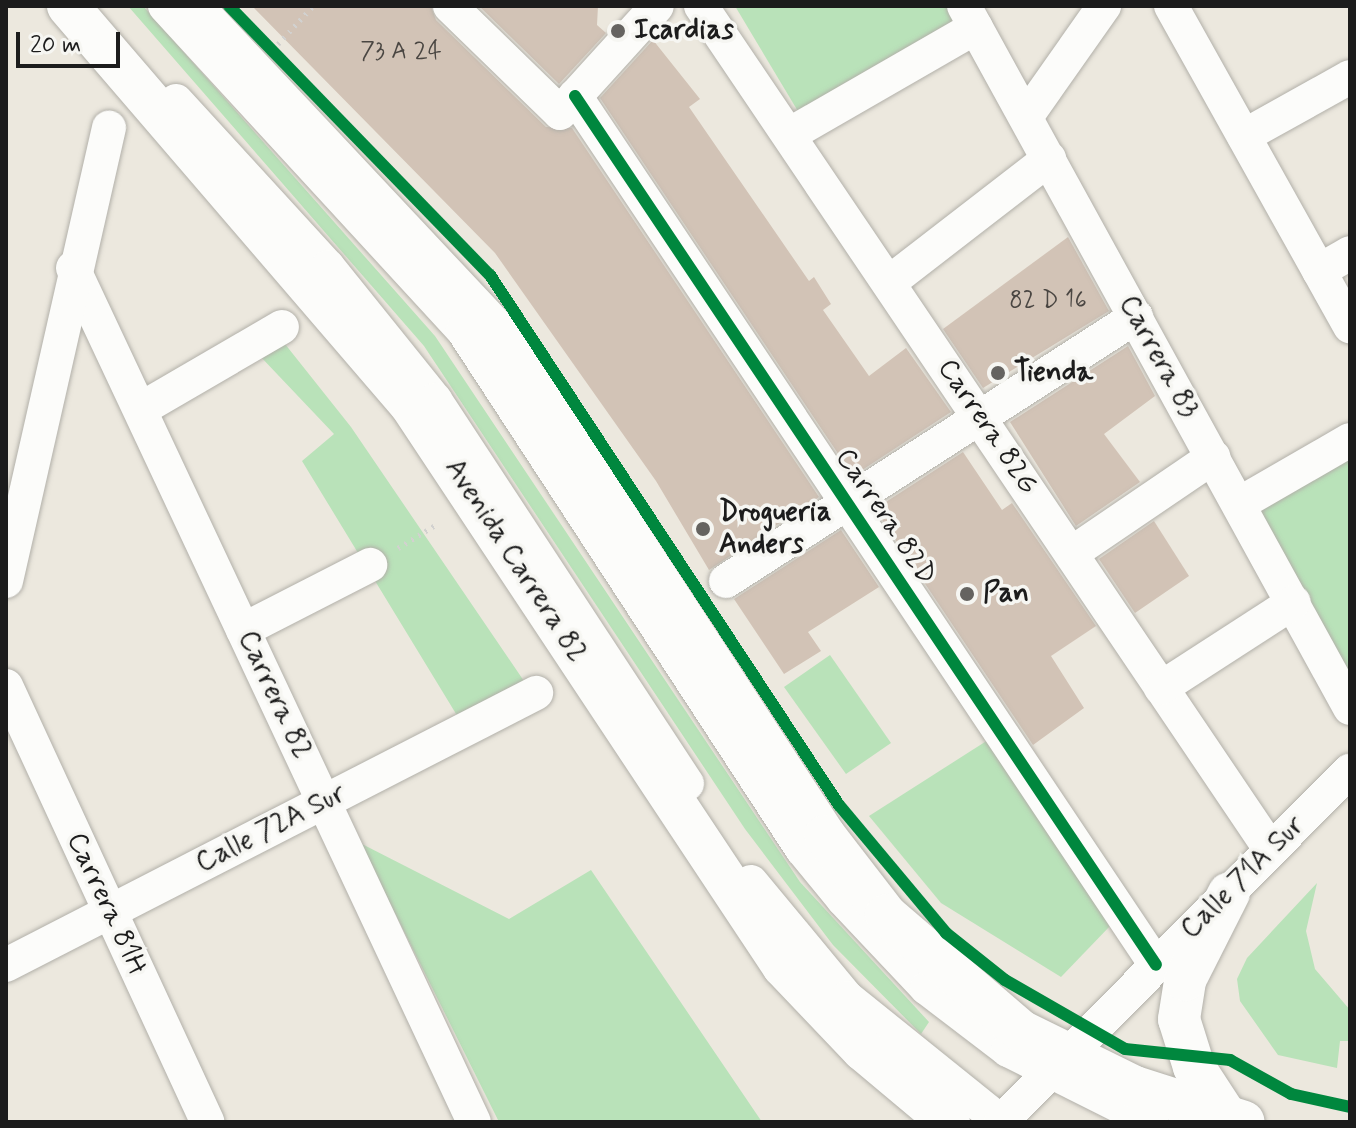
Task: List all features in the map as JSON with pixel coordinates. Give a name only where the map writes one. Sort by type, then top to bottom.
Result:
[{"type":"main road","name":"Avenida Carrera 82","points":[[68,6],[410,404],[697,846],[783,966],[844,1032],[949,1122]]},
{"type":"main road","points":[[191,6],[495,330],[825,836],[886,915],[972,996],[1058,1064],[1236,1120]]},
{"type":"main road","points":[[1229,893],[1185,980],[1179,1019],[1194,1067],[1236,1120]]},
{"type":"street","points":[[96,6],[328,267],[435,400],[805,954],[901,1048],[1001,1122]]},
{"type":"street","points":[[165,6],[463,330],[793,836],[843,899],[927,988],[1152,1122]]},
{"type":"street","name":"Carrera 82D","points":[[450,6],[568,105],[847,503],[1156,965]]},
{"type":"street","points":[[568,105],[657,6]]},
{"type":"street","name":"Carrera 82G","points":[[701,6],[792,133],[1271,850]]},
{"type":"street","points":[[1026,117],[1104,6]]},
{"type":"street","points":[[1171,6],[1350,326]]},
{"type":"street","points":[[792,133],[970,17]]},
{"type":"street","name":"Carrera 83","points":[[970,17],[1350,708]]},
{"type":"street","points":[[1244,136],[1350,77]]},
{"type":"street","points":[[6,581],[73,268],[109,128]]},
{"type":"street","points":[[891,281],[1049,159]]},
{"type":"street","points":[[1319,271],[1350,253]]},
{"type":"street","name":"Carrera 82","points":[[73,268],[474,1122]]},
{"type":"street","points":[[726,581],[1136,317]]},
{"type":"street","points":[[141,409],[282,327]]},
{"type":"street","points":[[1239,504],[1350,440]]},
{"type":"street","points":[[1072,553],[1213,457]]},
{"type":"street","points":[[243,630],[370,565]]},
{"type":"street","points":[[1161,688],[1294,602]]},
{"type":"street","name":"Carrera 81H","points":[[6,686],[207,1122]]},
{"type":"street","name":"Calle 72A Sur","points":[[6,965],[536,693]]},
{"type":"street","name":"Calle 71A Sur","points":[[1001,1122],[1350,771]]},
{"type":"path","points":[[269,53],[313,6]]},
{"type":"path","points":[[259,41],[280,65]]},
{"type":"path","points":[[370,565],[437,524]]},
{"type":"green space","points":[[128,6],[143,6],[435,336],[800,882],[929,1022],[921,1034],[833,945],[745,829],[424,346]]},
{"type":"green space","points":[[735,6],[946,6],[957,24],[802,118]]},
{"type":"green space","points":[[285,344],[351,427],[528,687],[461,722],[302,461],[334,434],[259,355]]},
{"type":"green space","points":[[1350,452],[1350,682],[1251,510]]},
{"type":"green space","points":[[830,655],[891,743],[846,774],[784,687]]},
{"type":"green space","points":[[988,740],[1111,925],[1061,977],[941,903],[869,816]]},
{"type":"green space","points":[[360,843],[509,919],[591,870],[762,1122],[499,1122]]},
{"type":"green space","points":[[1317,883],[1306,931],[1315,969],[1350,1010],[1350,1041],[1340,1041],[1337,1068],[1278,1055],[1240,1001],[1237,979],[1247,958]]},
{"type":"building","points":[[252,6],[431,6],[436,20],[546,127],[572,128],[819,497],[709,570],[656,481],[495,253]]},
{"type":"building","points":[[479,6],[598,6],[597,25],[606,33],[559,84]]},
{"type":"building","points":[[653,40],[700,99],[689,107],[809,281],[814,277],[831,304],[823,310],[869,376],[906,348],[951,412],[853,476],[600,98]]},
{"type":"building","points":[[1068,237],[1109,311],[983,388],[943,329]]},
{"type":"building","points":[[1128,346],[1155,396],[1104,434],[1140,482],[1076,526],[1010,422]]},
{"type":"building","points":[[963,452],[1002,510],[1012,503],[1096,626],[1051,656],[1084,708],[1033,745],[875,509]]},
{"type":"building","points":[[1154,521],[1189,576],[1135,613],[1099,559]]},
{"type":"building","points":[[841,530],[879,587],[808,632],[821,651],[784,674],[734,599]]},
{"type":"cycle path","points":[[229,6],[490,275],[839,805],[946,933],[1005,980],[1125,1049],[1230,1060],[1291,1094],[1350,1107]]},
{"type":"cycle path","points":[[575,96],[1156,965]]},
{"type":"place","name":"Icardias","points":[[618,31]]},
{"type":"place","name":"Tienda","points":[[998,373]]},
{"type":"place","name":"Drogueria Anders","points":[[703,529]]},
{"type":"place","name":"Pan","points":[[967,594]]}]
